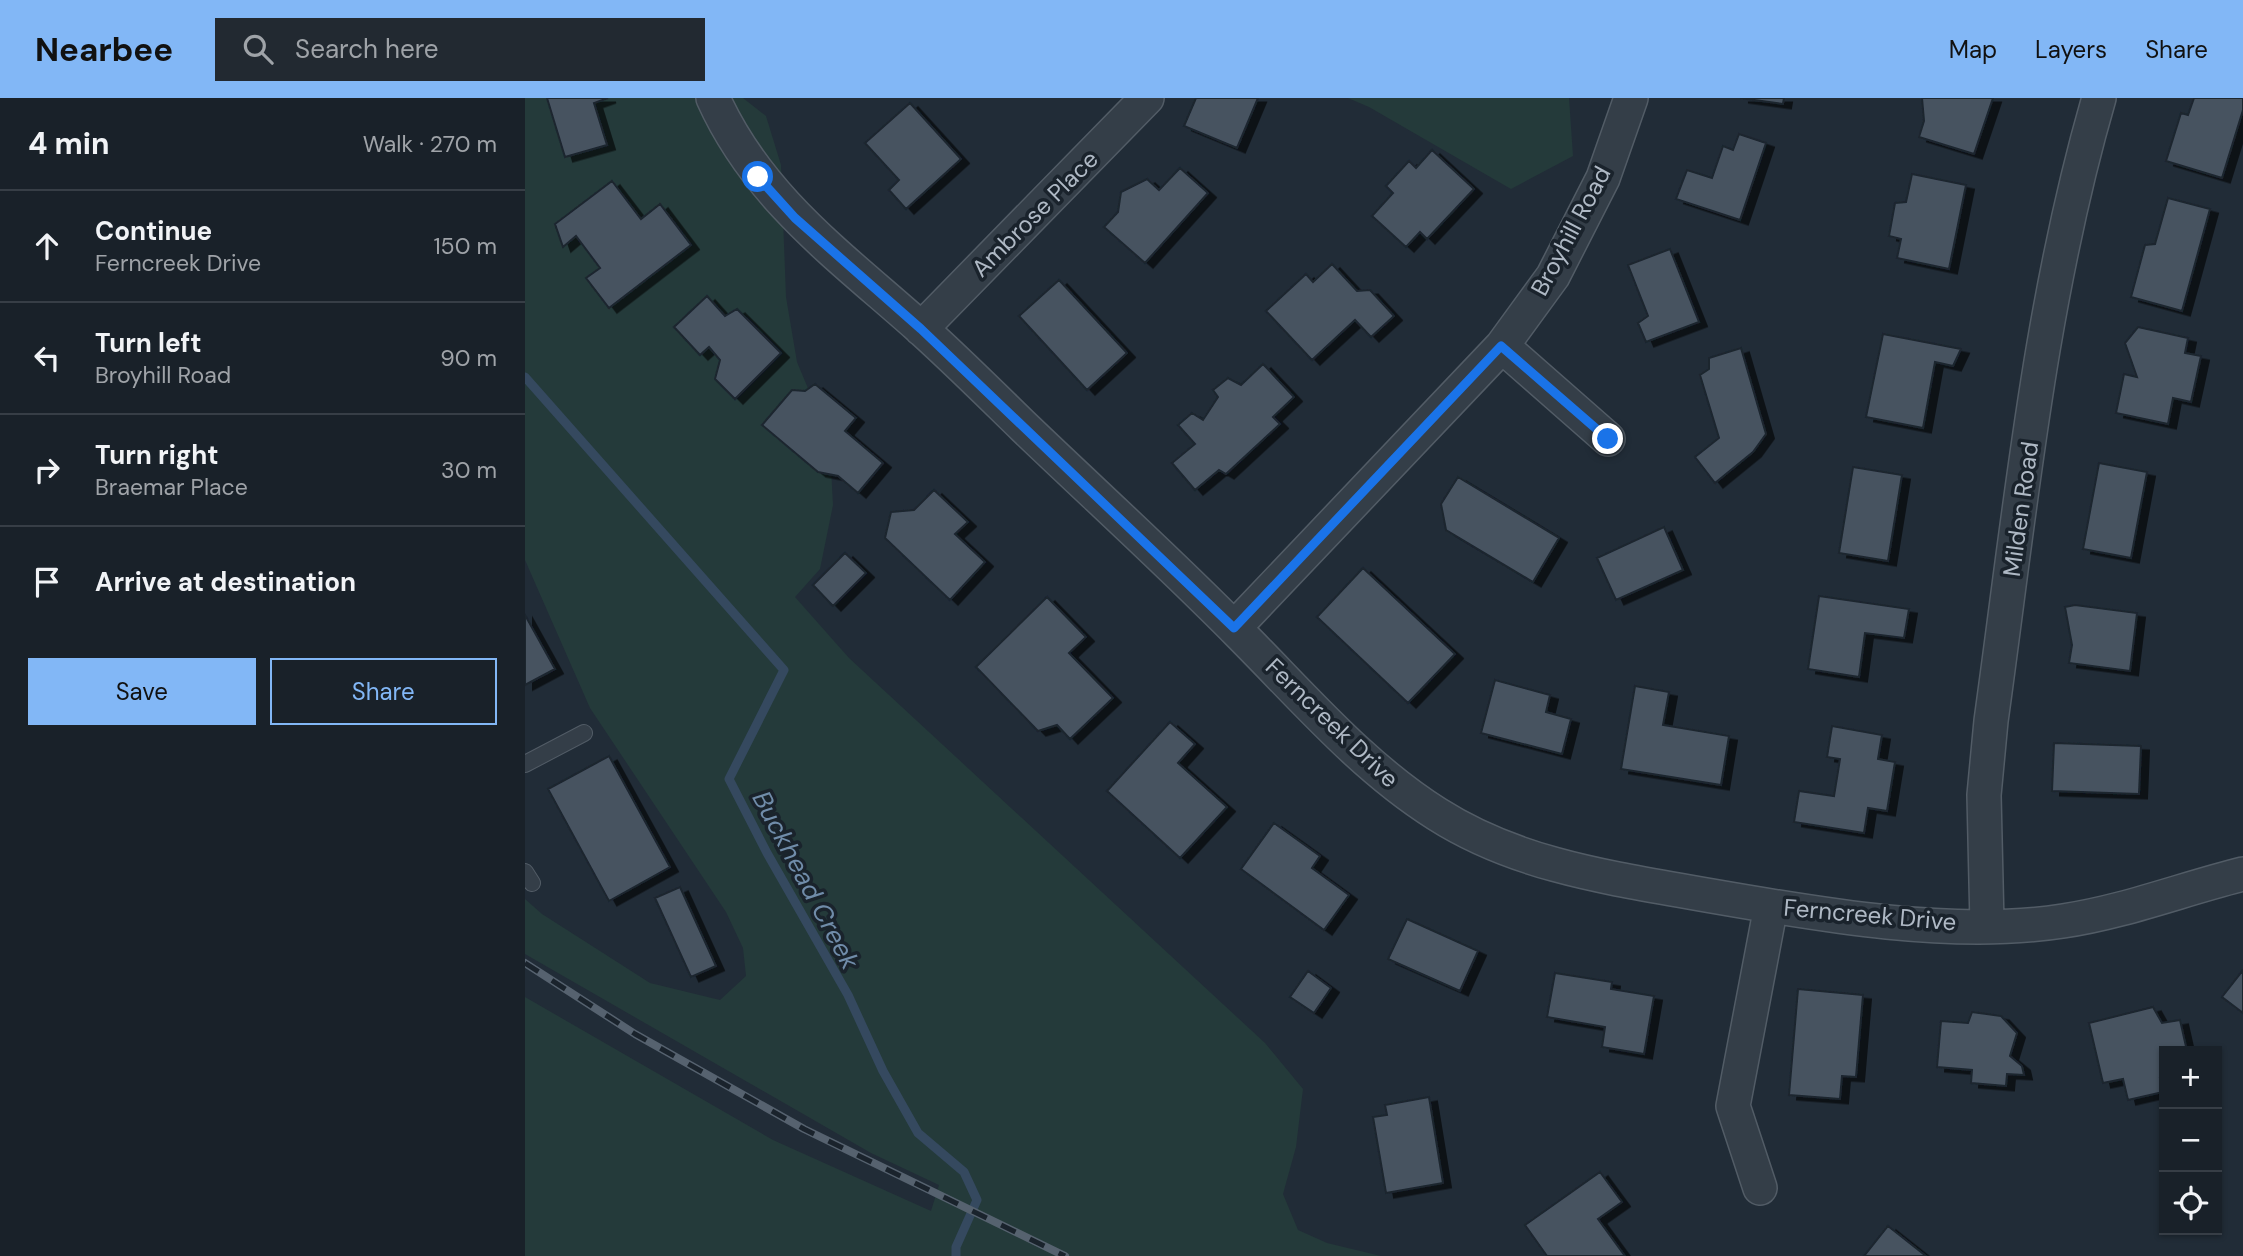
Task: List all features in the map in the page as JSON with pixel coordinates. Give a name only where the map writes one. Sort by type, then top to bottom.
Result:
[{"type":"street","name":"Ferncreek Drive","points":[[713,98],[726,127],[758,177],[795,218],[921,329],[1234,628],[1348,745],[1392,783],[1440,817],[1471,833],[1528,858],[1584,874],[1771,906],[1876,920],[2022,925],[2104,913],[2243,874]]},
{"type":"street","name":"Ambrose Place","points":[[921,329],[1147,98]]},
{"type":"street","name":"Broyhill Road","points":[[1234,628],[1501,346],[1553,276],[1603,178],[1631,98]]},
{"type":"street","name":"Milden Road","points":[[1987,925],[1984,795],[1990,721],[2055,275],[2075,180],[2099,98]]},
{"type":"street","points":[[1501,346],[1608,439]]},
{"type":"street","points":[[1760,1188],[1733,1105],[1771,906]]},
{"type":"lane","points":[[525,764],[584,733]]},
{"type":"green space","points":[[525,98],[743,98],[766,116],[781,165],[786,297],[797,362],[825,429],[831,468],[833,505],[820,569],[795,597],[849,658],[1265,1043],[1303,1089],[1296,1147],[1283,1194],[1298,1230],[1327,1243],[1381,1256],[525,1256],[525,997],[773,1140],[931,1211],[939,1185],[871,1153],[525,954],[525,899],[542,914],[650,983],[720,1000],[746,976],[743,948],[726,912],[590,708],[525,560]]},
{"type":"green space","points":[[1348,98],[1569,98],[1573,156],[1511,189],[1369,107]]},
{"type":"building","points":[[547,98],[608,98],[594,103],[607,145],[565,157]]},
{"type":"building","points":[[1196,98],[1258,98],[1237,148],[1184,126]]},
{"type":"building","points":[[1740,98],[1784,98],[1783,104]]},
{"type":"building","points":[[1922,98],[1993,98],[1974,154],[1919,137],[1924,121]]},
{"type":"building","points":[[2194,98],[2243,98],[2243,110],[2222,178],[2166,161],[2181,113],[2188,115]]},
{"type":"building","points":[[910,103],[961,159],[906,209],[889,190],[899,180],[865,143]]},
{"type":"building","points":[[1739,134],[1766,143],[1740,220],[1676,199],[1687,170],[1712,178],[1723,146],[1733,150]]},
{"type":"building","points":[[1432,150],[1474,189],[1427,239],[1420,232],[1406,247],[1372,216],[1393,193],[1386,186],[1409,161],[1416,168]]},
{"type":"building","points":[[1180,168],[1208,193],[1145,263],[1104,227],[1118,212],[1121,192],[1147,179],[1159,190]]},
{"type":"building","points":[[1912,174],[1966,185],[1949,269],[1897,258],[1901,239],[1889,236],[1895,203],[1906,202]]},
{"type":"building","points":[[612,181],[641,219],[660,204],[691,245],[609,308],[586,278],[600,268],[576,236],[563,247],[555,224]]},
{"type":"building","points":[[2168,198],[2210,209],[2182,311],[2131,297],[2145,245],[2155,244]]},
{"type":"building","points":[[1670,249],[1699,322],[1646,342],[1638,323],[1648,316],[1628,265]]},
{"type":"building","points":[[1332,264],[1357,291],[1370,290],[1394,316],[1371,337],[1355,320],[1312,360],[1266,311],[1306,274],[1313,282]]},
{"type":"building","points":[[1059,280],[1127,353],[1087,390],[1019,316]]},
{"type":"building","points":[[707,296],[725,316],[737,309],[781,353],[735,399],[715,379],[720,360],[709,347],[700,355],[674,327]]},
{"type":"building","points":[[2138,327],[2188,338],[2185,353],[2201,356],[2191,402],[2173,398],[2168,424],[2116,413],[2124,374],[2137,377],[2125,343]]},
{"type":"building","points":[[1883,334],[1961,349],[1953,366],[1935,362],[1923,428],[1866,417]]},
{"type":"building","points":[[1741,348],[1766,434],[1753,452],[1715,483],[1695,457],[1719,438],[1700,375],[1709,369],[1709,358]]},
{"type":"building","points":[[1263,364],[1294,397],[1273,417],[1280,424],[1226,474],[1219,470],[1195,490],[1172,463],[1195,444],[1178,425],[1192,413],[1203,420],[1218,397],[1213,390],[1228,378],[1241,385]]},
{"type":"building","points":[[815,384],[856,418],[845,431],[883,463],[858,493],[838,476],[818,472],[762,425],[792,390],[805,391]]},
{"type":"building","points":[[2099,463],[2147,472],[2131,558],[2083,549]]},
{"type":"building","points":[[1853,467],[1902,475],[1888,561],[1839,553]]},
{"type":"building","points":[[1458,477],[1559,538],[1533,582],[1446,530],[1441,504]]},
{"type":"building","points":[[934,490],[968,522],[955,534],[985,562],[950,600],[885,538],[891,512],[914,510]]},
{"type":"building","points":[[1664,527],[1683,570],[1616,600],[1597,558]]},
{"type":"building","points":[[845,553],[866,573],[833,606],[813,585]]},
{"type":"building","points":[[1363,568],[1455,654],[1408,703],[1317,617]]},
{"type":"building","points":[[1819,596],[1909,609],[1904,638],[1865,633],[1859,677],[1808,669]]},
{"type":"building","points":[[1047,597],[1086,637],[1069,653],[1113,698],[1070,739],[1057,725],[1038,731],[976,667]]},
{"type":"building","points":[[2075,605],[2137,613],[2130,671],[2069,663],[2072,645],[2065,607]]},
{"type":"building","points":[[525,615],[555,669],[525,685]]},
{"type":"building","points":[[1495,680],[1550,695],[1546,712],[1571,719],[1562,754],[1481,733]]},
{"type":"building","points":[[1635,686],[1669,692],[1663,725],[1729,736],[1721,785],[1621,769]]},
{"type":"building","points":[[1170,722],[1195,744],[1178,763],[1227,807],[1180,858],[1107,791]]},
{"type":"building","points":[[1832,726],[1882,735],[1878,759],[1895,762],[1887,811],[1868,808],[1864,833],[1794,822],[1799,791],[1834,796],[1840,759],[1827,757]]},
{"type":"building","points":[[2054,743],[2141,746],[2139,794],[2052,791]]},
{"type":"building","points":[[609,756],[670,867],[609,901],[548,789]]},
{"type":"building","points":[[1274,823],[1320,856],[1312,868],[1349,895],[1324,930],[1241,869]]},
{"type":"building","points":[[680,887],[716,966],[691,977],[655,898]]},
{"type":"building","points":[[1407,919],[1478,951],[1460,991],[1388,959]]},
{"type":"building","points":[[2243,970],[2243,1013],[2222,997]]},
{"type":"building","points":[[1308,971],[1331,988],[1314,1013],[1290,997]]},
{"type":"building","points":[[1555,973],[1612,982],[1611,989],[1654,996],[1644,1054],[1602,1047],[1605,1027],[1547,1017]]},
{"type":"building","points":[[1798,989],[1863,995],[1856,1077],[1842,1076],[1840,1099],[1789,1095]]},
{"type":"building","points":[[2153,1007],[2162,1023],[2180,1020],[2186,1046],[2159,1046],[2159,1093],[2128,1100],[2123,1079],[2103,1083],[2089,1023]]},
{"type":"building","points":[[1972,1012],[2001,1016],[2017,1033],[2010,1056],[2022,1066],[2024,1075],[2007,1074],[2006,1086],[1971,1083],[1972,1070],[1937,1067],[1941,1021],[1968,1023]]},
{"type":"building","points":[[1429,1097],[1443,1183],[1386,1193],[1373,1117],[1387,1115],[1385,1105]]},
{"type":"building","points":[[1600,1172],[1622,1202],[1598,1219],[1625,1256],[1547,1256],[1525,1225]]},
{"type":"building","points":[[1888,1226],[1926,1256],[1864,1256]]},
{"type":"waterway","name":"Buckhead Creek","points":[[525,377],[784,670],[729,779],[767,853],[848,995],[883,1071],[918,1133],[964,1172],[977,1200],[956,1247],[956,1256]]},
{"type":"railway","points":[[525,963],[635,1034],[804,1129],[1065,1256]]},
{"type":"route","points":[[758,177],[795,218],[921,329],[1234,628],[1501,346],[1608,439]]}]
